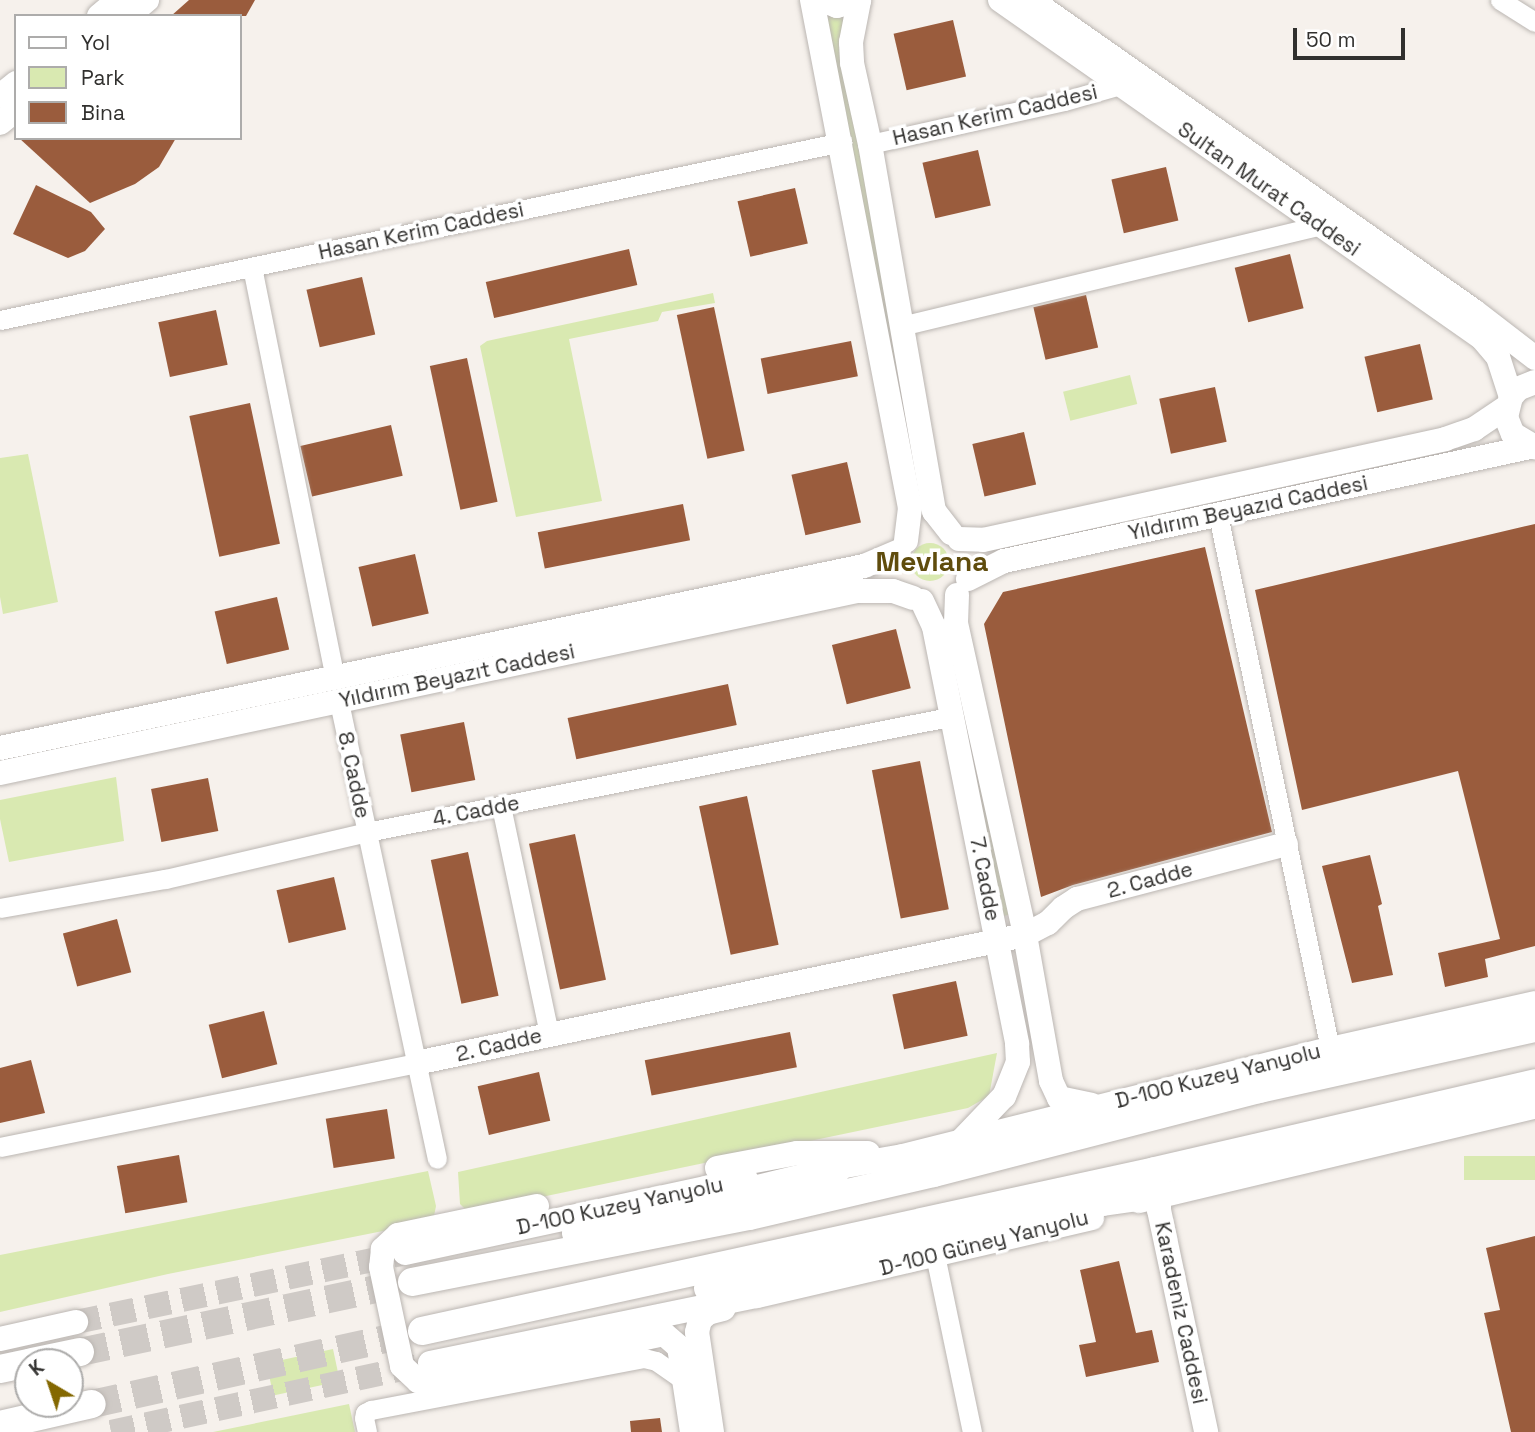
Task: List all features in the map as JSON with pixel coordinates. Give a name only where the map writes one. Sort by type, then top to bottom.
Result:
[{"type":"highway","points":[[412,1282],[750,1216],[934,1173],[1259,1089],[1535,1028]]},
{"type":"highway","points":[[422,1331],[1533,1102]]},
{"type":"highway","points":[[451,1274],[485,1256],[509,1249],[837,1170]]},
{"type":"highway","points":[[540,1305],[564,1311],[609,1307],[790,1272],[1102,1202],[1158,1194]]},
{"type":"highway","points":[[0,1425],[92,1404]]},
{"type":"main road","points":[[101,14],[118,0]]},
{"type":"main road","points":[[130,14],[147,0]]},
{"type":"main road","points":[[812,0],[842,142],[910,508],[896,572],[905,591],[917,599],[940,603],[963,587],[970,558],[934,510],[870,144],[852,62],[851,42],[859,0],[837,6],[822,0]]},
{"type":"main road","name":"Sultan Murat Caddesi","points":[[1000,0],[1482,338],[1498,357],[1509,402],[1506,417],[1513,434],[1532,447]]},
{"type":"main road","name":"Sultan Murat Caddesi","points":[[1031,0],[1474,311],[1535,358]]},
{"type":"main road","points":[[0,96],[14,85]]},
{"type":"main road","points":[[0,123],[14,112]]},
{"type":"main road","name":"Yıldırım Beyazıd Caddesi","points":[[955,536],[983,540],[1445,439],[1474,429],[1509,402],[1518,389],[1535,382]]},
{"type":"main road","name":"Yıldırım Beyazıd Caddesi","points":[[963,587],[1004,561],[1532,447]]},
{"type":"main road","points":[[902,546],[927,529],[955,536]]},
{"type":"main road","name":"Yıldırım Beyazıt Caddesi","points":[[0,748],[864,566],[902,546]]},
{"type":"main road","name":"7. Cadde","points":[[963,587],[956,622],[1025,935],[1054,1091],[1059,1098],[1069,1102],[1096,1105]]},
{"type":"main road","name":"Yıldırım Beyazıt Caddesi","points":[[0,773],[857,591],[893,591],[917,599]]},
{"type":"main road","name":"7. Cadde","points":[[917,599],[934,627],[954,716],[1018,1062],[1004,1096],[960,1141]]},
{"type":"main road","name":"8. Cadde","points":[[335,677],[339,702]]},
{"type":"main road","name":"2. Cadde","points":[[416,1063],[1025,935],[1048,923],[1077,899],[1286,844]]},
{"type":"main road","name":"D-100 Kuzey Yanyolu","points":[[405,1253],[746,1179],[837,1170],[902,1156],[1096,1105],[1535,1003]]},
{"type":"main road","name":"D-100 Güney Yanyolu","points":[[430,1363],[757,1296],[1092,1218],[1158,1194],[1533,1102]]},
{"type":"main road","points":[[692,1432],[679,1347],[673,1338],[664,1334],[653,1334],[442,1381],[418,1381],[402,1367],[398,1356],[381,1267],[383,1249],[398,1235],[784,1155],[864,1153],[902,1156]]},
{"type":"main road","name":"Karadeniz Caddesi","points":[[1158,1194],[1159,1210],[1206,1432]]},
{"type":"main road","points":[[712,1432],[697,1332],[700,1320],[708,1313],[748,1302],[757,1296]]},
{"type":"main road","points":[[0,1339],[76,1322]]},
{"type":"street","points":[[1500,0],[1535,22]]},
{"type":"street","name":"Hasan Kerim Caddesi","points":[[870,144],[1064,101],[1120,85]]},
{"type":"street","name":"Hasan Kerim Caddesi","points":[[0,320],[842,142]]},
{"type":"street","points":[[901,326],[1321,225]]},
{"type":"street","name":"8. Cadde","points":[[252,267],[335,677]]},
{"type":"street","points":[[1218,515],[1330,1049]]},
{"type":"street","name":"8. Cadde","points":[[339,702],[436,1159]]},
{"type":"street","name":"4. Cadde","points":[[0,908],[165,879],[367,832],[954,716]]},
{"type":"street","points":[[501,806],[549,1033]]},
{"type":"street","name":"2. Cadde","points":[[0,1147],[416,1063]]},
{"type":"street","points":[[935,1255],[972,1432]]},
{"type":"street","points":[[367,1432],[364,1418],[365,1413],[371,1410],[644,1359],[684,1373]]},
{"type":"green space","points":[[824,10],[851,12],[907,385],[917,503]]},
{"type":"green space","points":[[713,293],[715,303],[662,312],[658,321],[569,339],[602,501],[516,517],[480,346],[487,341]]},
{"type":"green space","points":[[1130,375],[1137,404],[1070,421],[1063,392]]},
{"type":"green space","points":[[28,454],[58,602],[3,614],[0,597],[0,458]]},
{"type":"green space","points":[[930,543],[944,548],[949,562],[944,576],[930,581],[916,576],[911,562],[916,548]]},
{"type":"green space","points":[[949,628],[1010,915],[1002,916],[941,630]]},
{"type":"green space","points":[[116,777],[124,841],[9,862],[0,819],[0,800]]},
{"type":"green space","points":[[997,1053],[989,1096],[968,1108],[489,1208],[467,1211],[460,1204],[458,1172]]},
{"type":"green space","points":[[1464,1156],[1535,1156],[1535,1180],[1464,1180]]},
{"type":"green space","points":[[428,1171],[436,1206],[433,1221],[168,1274],[0,1312],[0,1255]]},
{"type":"green space","points":[[333,1349],[340,1381],[273,1395],[266,1363]]},
{"type":"green space","points":[[349,1404],[355,1432],[213,1432]]},
{"type":"building","points":[[189,0],[255,0],[246,16],[173,14]]},
{"type":"building","points":[[953,20],[966,77],[907,90],[894,34]]},
{"type":"building","points":[[21,140],[175,140],[159,167],[135,184],[90,203]]},
{"type":"building","points":[[978,150],[991,206],[935,218],[922,163]]},
{"type":"building","points":[[1166,167],[1178,221],[1124,233],[1111,180]]},
{"type":"building","points":[[36,185],[91,212],[105,229],[85,251],[68,258],[13,234]]},
{"type":"building","points":[[795,188],[808,244],[750,257],[738,201]]},
{"type":"building","points":[[629,249],[637,285],[494,318],[486,282]]},
{"type":"building","points":[[1290,254],[1304,308],[1248,322],[1235,268]]},
{"type":"building","points":[[362,277],[375,334],[320,347],[306,290]]},
{"type":"building","points":[[1086,295],[1098,348],[1046,360],[1033,307]]},
{"type":"building","points":[[714,307],[745,451],[707,459],[677,315]]},
{"type":"building","points":[[216,310],[228,365],[170,377],[158,322]]},
{"type":"building","points":[[851,341],[858,376],[768,394],[761,359]]},
{"type":"building","points":[[1420,344],[1433,400],[1377,412],[1364,357]]},
{"type":"building","points":[[467,358],[498,502],[460,510],[430,366]]},
{"type":"building","points":[[1215,387],[1227,442],[1171,454],[1159,399]]},
{"type":"building","points":[[250,403],[280,544],[219,557],[189,416]]},
{"type":"building","points":[[391,425],[403,476],[312,497],[300,446]]},
{"type":"building","points":[[1024,432],[1036,485],[985,497],[972,444]]},
{"type":"building","points":[[847,462],[861,522],[805,535],[791,475]]},
{"type":"building","points":[[683,504],[690,540],[545,569],[538,532]]},
{"type":"building","points":[[1535,524],[1535,946],[1485,959],[1488,977],[1445,987],[1438,953],[1500,939],[1458,771],[1302,810],[1255,590]]},
{"type":"building","points":[[1205,547],[1272,832],[1073,885],[1041,897],[984,624],[1003,592]]},
{"type":"building","points":[[415,554],[429,613],[372,626],[358,567]]},
{"type":"building","points":[[277,597],[289,650],[227,664],[215,611]]},
{"type":"building","points":[[896,629],[911,688],[847,704],[832,645]]},
{"type":"building","points":[[728,684],[737,725],[576,759],[568,718]]},
{"type":"building","points":[[464,722],[475,780],[411,792],[400,734]]},
{"type":"building","points":[[920,761],[949,909],[901,919],[872,770]]},
{"type":"building","points":[[208,778],[218,831],[161,842],[151,789]]},
{"type":"building","points":[[747,796],[779,945],[731,955],[699,806]]},
{"type":"building","points":[[575,834],[606,980],[560,990],[529,844]]},
{"type":"building","points":[[468,852],[499,996],[461,1004],[431,860]]},
{"type":"building","points":[[1370,855],[1382,904],[1378,906],[1393,975],[1352,983],[1322,866]]},
{"type":"building","points":[[334,877],[346,930],[289,943],[277,890]]},
{"type":"building","points":[[117,919],[131,972],[77,987],[63,933]]},
{"type":"building","points":[[956,981],[968,1036],[904,1049],[892,995]]},
{"type":"building","points":[[264,1011],[277,1064],[222,1078],[209,1025]]},
{"type":"building","points":[[790,1032],[797,1067],[652,1096],[645,1060]]},
{"type":"building","points":[[31,1060],[45,1113],[0,1123],[0,1068]]},
{"type":"building","points":[[539,1072],[550,1121],[489,1135],[478,1086]]},
{"type":"building","points":[[387,1109],[395,1158],[334,1168],[326,1119]]},
{"type":"building","points":[[179,1155],[187,1202],[125,1213],[117,1166]]},
{"type":"building","points":[[1535,1236],[1535,1432],[1511,1432],[1484,1313],[1500,1310],[1486,1248]]},
{"type":"building","points":[[1119,1261],[1136,1333],[1152,1330],[1159,1362],[1086,1377],[1079,1345],[1096,1342],[1080,1270]]},
{"type":"building","points":[[660,1418],[662,1432],[631,1432],[630,1421]]},
{"type":"tunnel","points":[[76,1322],[401,1254]]},
{"type":"tunnel","points":[[84,1351],[409,1282]]},
{"type":"tunnel","points":[[92,1404],[421,1331]]},
{"type":"tunnel","points":[[111,1432],[422,1365]]},
{"type":"district","name":"Mevlana","points":[[932,561]]}]
